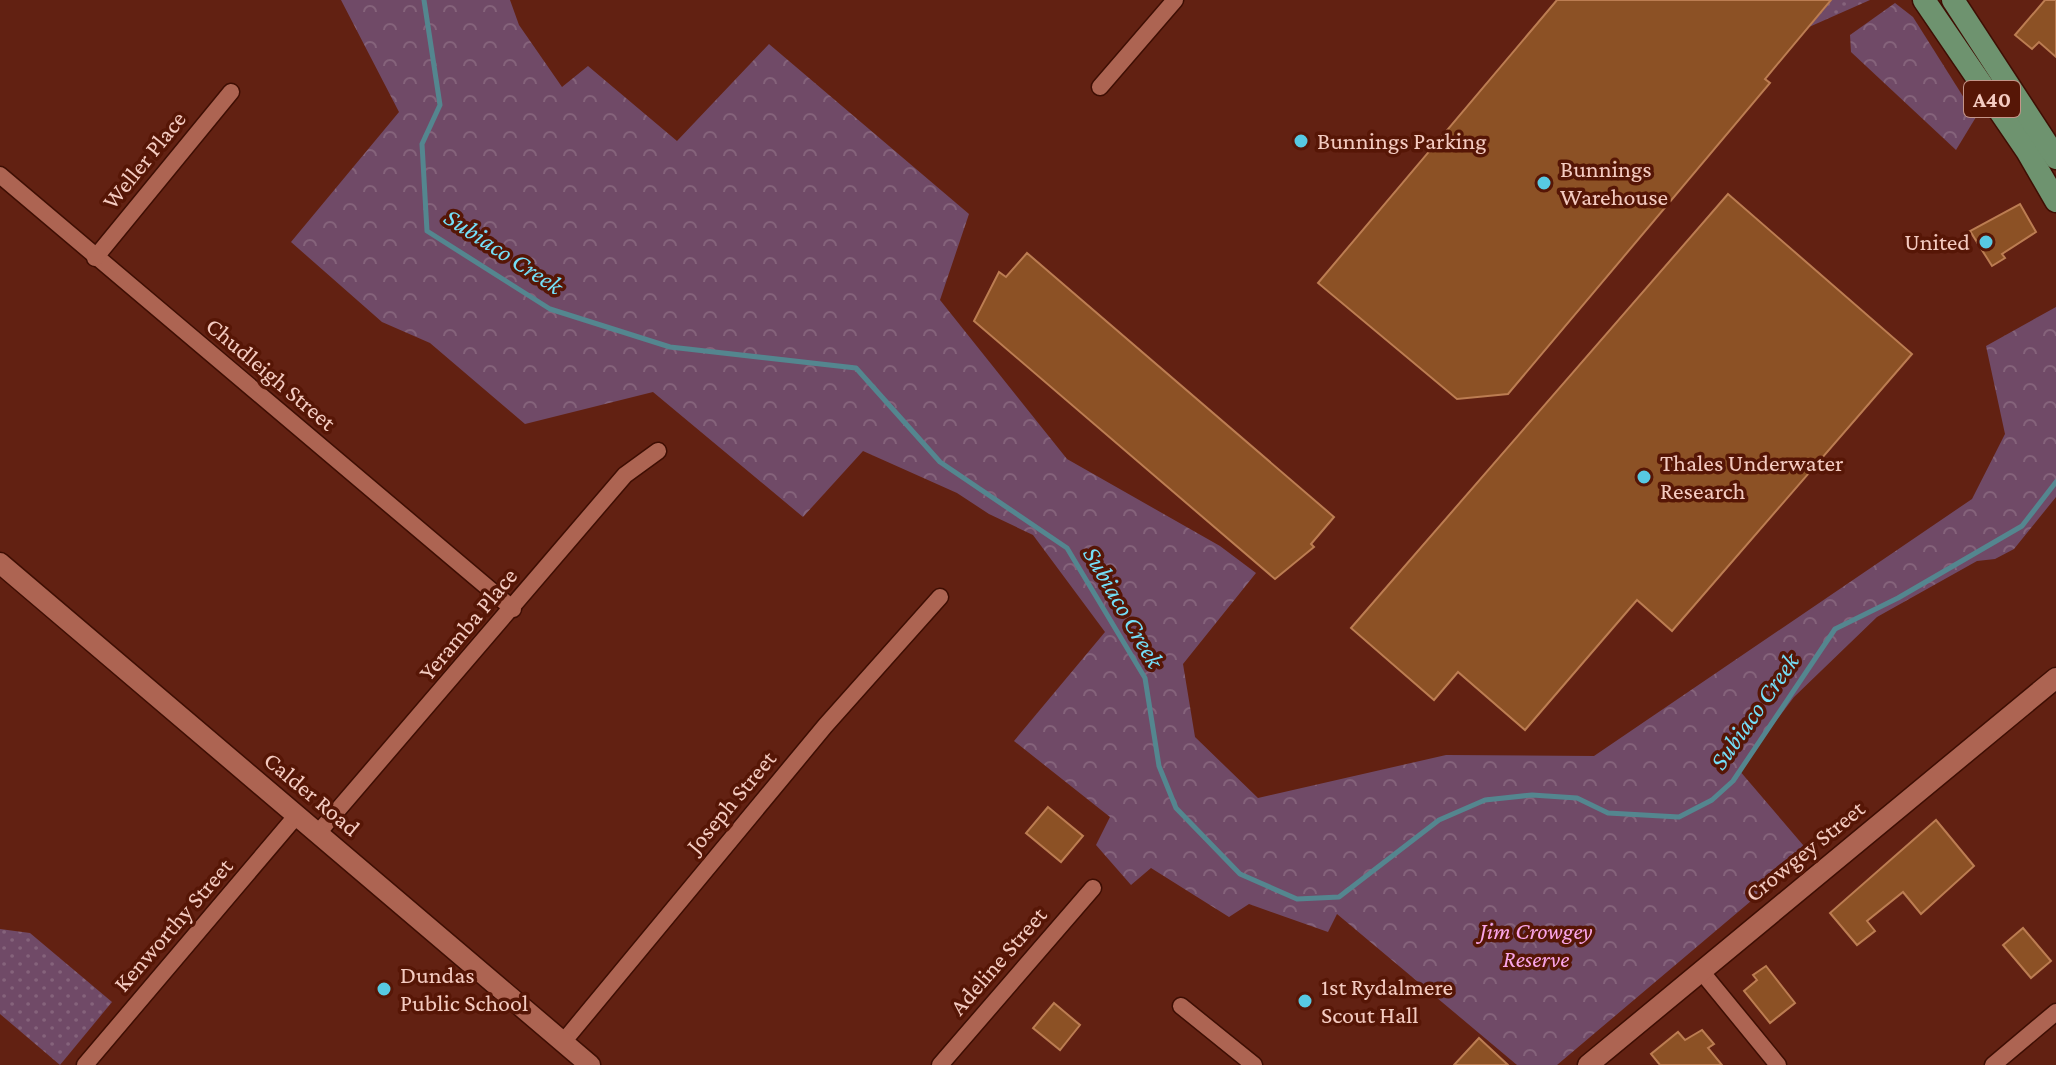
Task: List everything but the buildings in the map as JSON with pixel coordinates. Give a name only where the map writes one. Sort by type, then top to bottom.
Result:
[{"type":"highway","name":"A40","points":[[1924,0],[2027,151],[2056,201]]},
{"type":"highway","name":"A40","points":[[1953,0],[2056,158]]},
{"type":"street","points":[[1100,87],[1175,0]]},
{"type":"street","name":"Weller Place","points":[[95,258],[231,92]]},
{"type":"street","name":"Chudleigh Street","points":[[0,175],[513,609]]},
{"type":"street","name":"Yeramba Place","points":[[318,833],[625,475],[658,451]]},
{"type":"street","name":"Calder Road","points":[[0,563],[590,1065]]},
{"type":"street","name":"Joseph Street","points":[[564,1041],[816,738],[940,597]]},
{"type":"street","name":"Crowgey Street","points":[[1588,1065],[2056,678]]},
{"type":"street","name":"Kenworthy Street","points":[[85,1065],[297,815]]},
{"type":"street","name":"Adeline Street","points":[[940,1065],[1093,888]]},
{"type":"street","points":[[1701,971],[1778,1065]]},
{"type":"street","points":[[1181,1006],[1254,1065]]},
{"type":"street","points":[[1993,1065],[2056,1012]]},
{"type":"green space","name":"Jim Crowgey Reserve","points":[[341,0],[510,0],[519,25],[562,87],[588,66],[677,141],[769,44],[969,214],[940,300],[1067,459],[1220,546],[1256,573],[1183,664],[1195,737],[1258,798],[1446,755],[1594,756],[1972,499],[2005,434],[1986,346],[2056,307],[2056,497],[2014,549],[1995,559],[1977,561],[1877,617],[1794,697],[1739,770],[1809,852],[1557,1065],[1517,1065],[1337,914],[1328,932],[1249,904],[1229,917],[1151,868],[1131,885],[1096,845],[1110,817],[1014,741],[1105,632],[1033,535],[989,514],[957,493],[863,451],[803,517],[653,392],[525,424],[430,343],[382,322],[291,242],[399,112]]},
{"type":"green space","points":[[1832,0],[1870,0],[1809,27]]},
{"type":"green space","points":[[1895,3],[1913,17],[1976,117],[1956,150],[1851,52],[1850,35]]},
{"type":"green space","points":[[0,929],[30,933],[112,1002],[60,1065],[0,1014]]},
{"type":"waterway","name":"Subiaco Creek","points":[[424,0],[440,105],[422,144],[427,231],[550,309],[670,347],[856,368],[940,462],[1067,548],[1145,678],[1159,766],[1176,808],[1240,874],[1297,899],[1339,897],[1439,820],[1485,800],[1532,795],[1577,798],[1608,813],[1679,817],[1712,800],[1733,781],[1835,629],[1898,598],[2022,526],[2056,482]]},
{"type":"place","name":"Bunnings Parking","points":[[1301,141]]},
{"type":"place","name":"Bunnings Warehouse","points":[[1544,183]]},
{"type":"place","name":"United","points":[[1986,242]]},
{"type":"place","name":"Thales Underwater Research","points":[[1644,477]]},
{"type":"place","name":"Dundas Public School","points":[[384,989]]},
{"type":"place","name":"1st Rydalmere Scout Hall","points":[[1305,1001]]}]
